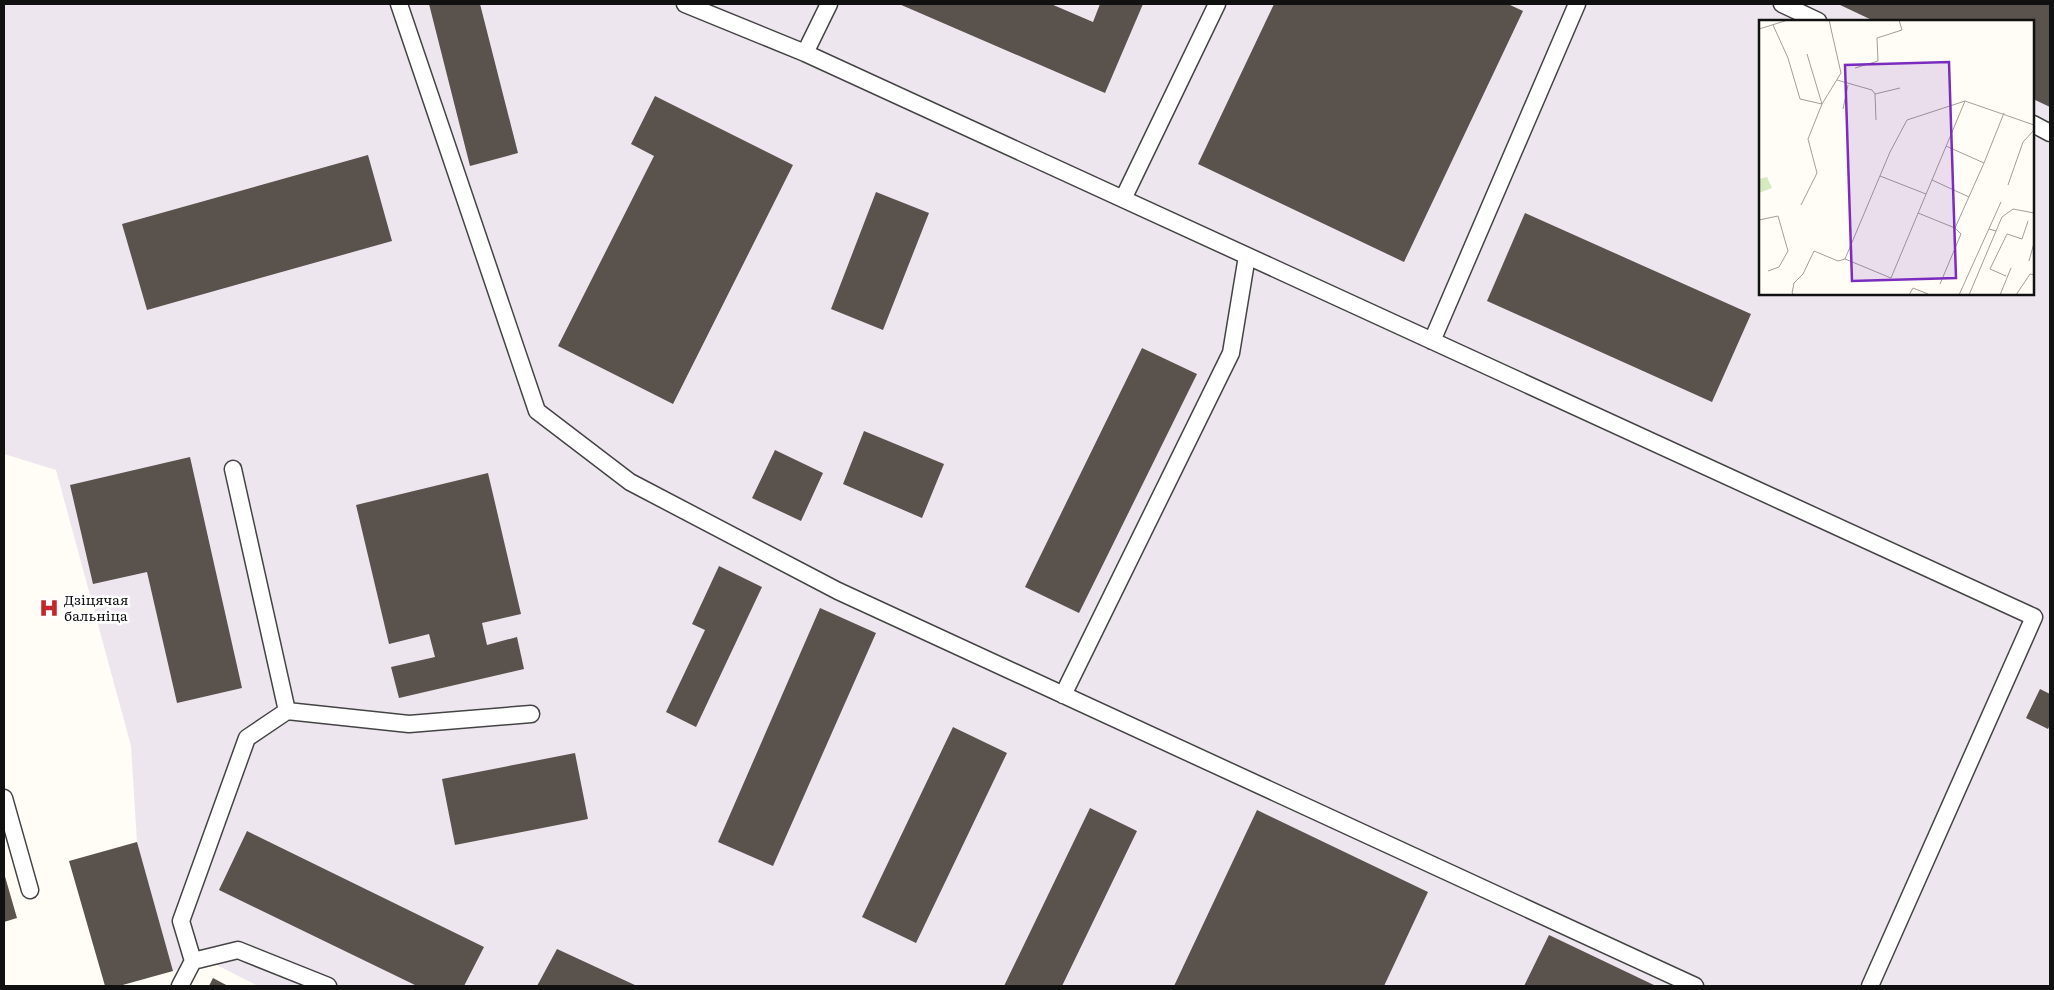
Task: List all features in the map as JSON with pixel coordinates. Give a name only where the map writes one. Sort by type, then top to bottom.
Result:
[{"type":"lane","points":[[398,4],[537,412],[630,482],[838,592],[1695,986]]},
{"type":"lane","points":[[685,4],[805,53],[2034,617],[1870,986]]},
{"type":"lane","points":[[805,53],[829,4]]},
{"type":"lane","points":[[1123,199],[1217,4]]},
{"type":"lane","points":[[1432,341],[1577,4]]},
{"type":"lane","points":[[1782,4],[1816,20]]},
{"type":"lane","points":[[2034,125],[2050,133]]},
{"type":"lane","points":[[1063,695],[1231,353],[1247,256]]},
{"type":"lane","points":[[232,469],[287,711]]},
{"type":"lane","points":[[180,986],[193,961],[181,921],[247,738],[287,711],[409,724],[531,714]]},
{"type":"lane","points":[[4,798],[30,890]]},
{"type":"lane","points":[[193,961],[238,950],[328,986]]},
{"type":"shaded area","points":[[4,4],[2050,4],[2050,986],[258,986],[207,960],[173,971],[137,842],[131,746],[56,470],[4,454]]},
{"type":"building","points":[[429,4],[480,4],[518,153],[470,166]]},
{"type":"building","points":[[899,4],[1051,4],[1093,22],[1100,4],[1143,4],[1105,93]]},
{"type":"building","points":[[1274,4],[1508,4],[1523,11],[1404,262],[1198,164]]},
{"type":"building","points":[[1838,4],[2050,4],[2050,107],[2034,99],[2034,20],[1872,20]]},
{"type":"building","points":[[655,96],[793,165],[673,404],[558,346],[654,156],[631,144]]},
{"type":"building","points":[[368,155],[392,241],[147,310],[122,224]]},
{"type":"building","points":[[876,192],[929,213],[883,330],[831,309]]},
{"type":"building","points":[[1525,213],[1751,314],[1712,402],[1487,301]]},
{"type":"building","points":[[1142,348],[1197,374],[1079,613],[1025,587]]},
{"type":"building","points":[[864,431],[944,464],[922,518],[843,484]]},
{"type":"building","points":[[775,450],[823,473],[801,521],[752,498]]},
{"type":"building","points":[[190,457],[242,688],[177,703],[147,572],[93,584],[70,485]]},
{"type":"building","points":[[488,473],[521,614],[482,623],[487,645],[517,637],[524,669],[399,698],[391,667],[435,657],[429,634],[389,644],[356,505]]},
{"type":"building","points":[[719,566],[762,587],[696,727],[666,712],[705,630],[692,624]]},
{"type":"building","points":[[820,608],[876,633],[773,866],[718,842]]},
{"type":"building","points":[[2040,689],[2050,694],[2050,725],[2048,729],[2026,718]]},
{"type":"building","points":[[953,727],[1007,753],[916,943],[862,917]]},
{"type":"building","points":[[575,753],[588,819],[455,845],[442,779]]},
{"type":"building","points":[[1090,808],[1137,831],[1062,986],[1004,986]]},
{"type":"building","points":[[1257,810],[1428,892],[1384,986],[1174,986]]},
{"type":"building","points":[[247,831],[484,947],[464,986],[417,986],[219,890]]},
{"type":"building","points":[[137,842],[173,971],[119,986],[105,986],[69,861]]},
{"type":"building","points":[[4,873],[17,918],[4,922]]},
{"type":"building","points":[[1549,935],[1656,986],[1524,986]]},
{"type":"building","points":[[557,949],[637,986],[537,986]]},
{"type":"building","points":[[213,978],[228,986],[209,986]]},
{"type":"place","name":"Дзіцячая бальніца","points":[[49,608]]}]
